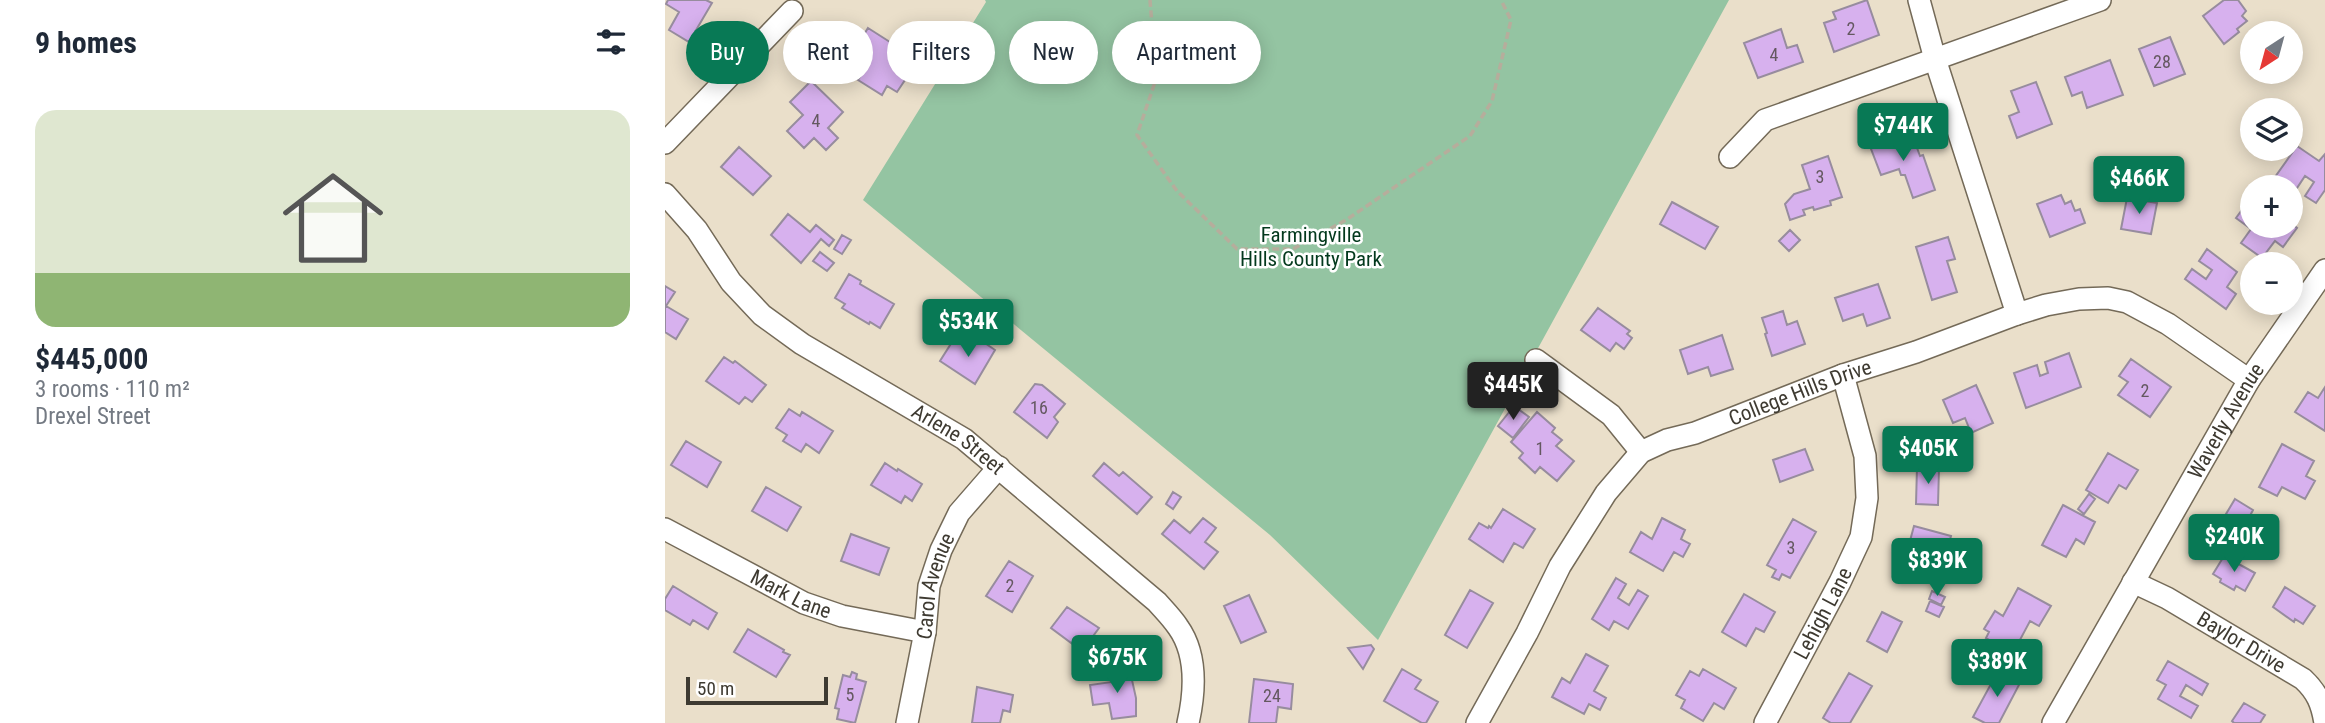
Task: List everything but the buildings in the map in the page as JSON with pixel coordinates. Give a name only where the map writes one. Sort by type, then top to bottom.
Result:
[{"type":"street","points":[[1919,0],[1935,59],[2017,314]]},
{"type":"street","points":[[1730,157],[1765,120],[2100,0]]},
{"type":"street","points":[[665,143],[792,11]]},
{"type":"street","name":"Arlene Street","points":[[665,194],[697,230],[731,282],[762,315],[802,344],[964,439],[1157,602],[1180,629],[1190,655],[1195,693],[1188,723]]},
{"type":"street","name":"Waverly Avenue","points":[[2053,723],[2249,380],[2325,270]]},
{"type":"street","name":"College Hills Drive","points":[[1477,723],[1527,633],[1560,566],[1607,493],[1641,452],[1667,440],[1695,433],[1843,375],[1916,352],[2017,314],[2079,299],[2108,298],[2127,302],[2168,324],[2249,380]]},
{"type":"street","points":[[1536,359],[1611,415],[1641,452]]},
{"type":"street","name":"Lehigh Lane","points":[[1765,723],[1861,537],[1867,498],[1865,456],[1843,375]]},
{"type":"street","name":"Carol Avenue","points":[[907,723],[925,632],[929,586],[941,550],[959,513],[999,467]]},
{"type":"street","name":"Mark Lane","points":[[665,529],[804,603],[842,616],[925,632]]},
{"type":"street","name":"Baylor Drive","points":[[2133,582],[2167,598],[2303,679],[2314,690],[2322,705],[2325,723]]},
{"type":"path","points":[[1150,0],[1154,85],[1137,135],[1177,191],[1237,249],[1293,249],[1346,220],[1470,136],[1492,101],[1511,20],[1501,0]]},
{"type":"green space","name":"Farmingville Hills County Park","points":[[985,0],[1729,0],[1378,640],[1270,535],[863,200],[935,84],[995,84],[995,21],[974,21]]}]
